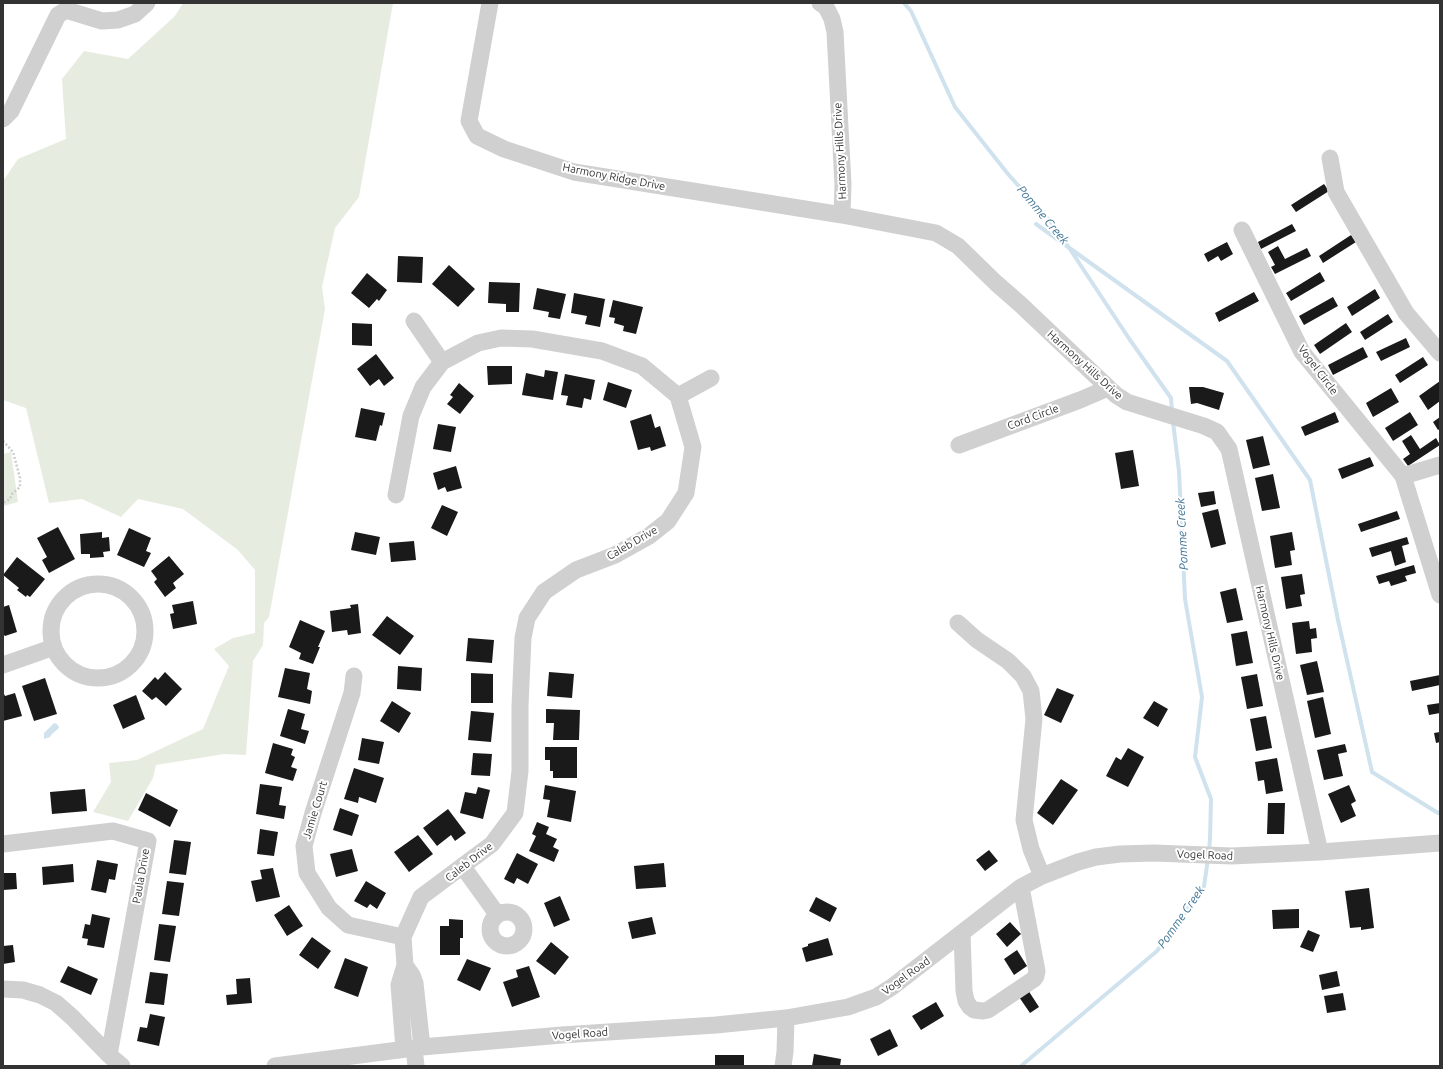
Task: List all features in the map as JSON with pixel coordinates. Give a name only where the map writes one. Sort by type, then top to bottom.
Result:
[{"type":"street","points":[[3,119],[11,111],[58,15],[66,10],[102,21],[118,20],[135,14],[147,3]]},
{"type":"street","name":"Harmony Ridge Drive","points":[[490,3],[469,121],[478,136],[504,149],[574,172],[842,215]]},
{"type":"street","name":"Harmony Hills Drive","points":[[820,3],[826,7],[832,19],[835,32],[843,184],[842,215],[936,233],[958,246],[1108,388],[1127,402],[1204,426],[1217,432],[1229,449],[1320,852]]},
{"type":"street","points":[[1330,158],[1336,192],[1406,313],[1440,353]]},
{"type":"street","name":"Vogel Circle","points":[[1242,230],[1302,352],[1403,476],[1440,595]]},
{"type":"street","points":[[414,322],[442,362]]},
{"type":"street","points":[[396,495],[411,416],[423,387],[442,362],[478,343],[501,338],[532,339],[602,351],[642,366],[678,396],[711,378]]},
{"type":"street","name":"Cord Circle","points":[[959,445],[1108,388]]},
{"type":"street","name":"Caleb Drive","points":[[416,1066],[399,985],[405,965],[403,937],[421,897],[492,844],[515,813],[520,771],[520,706],[523,638],[527,618],[544,592],[576,570],[615,555],[649,536],[668,522],[686,493],[693,447],[678,396]]},
{"type":"street","points":[[1403,476],[1440,465]]},
{"type":"street","points":[[99,583],[120,588],[137,602],[144,617],[146,625],[145,639],[140,653],[126,670],[110,677],[96,678],[82,676],[70,669],[60,659],[54,647],[51,634],[52,621],[57,608],[64,598],[73,591],[85,585],[99,583]]},
{"type":"street","points":[[958,623],[976,640],[1008,661],[1023,676],[1031,691],[1034,719],[1024,820],[1031,849],[1042,876]]},
{"type":"street","points":[[3,665],[54,647]]},
{"type":"street","name":"Jamie Court","points":[[354,676],[352,693],[313,813],[304,846],[307,873],[329,908],[348,925],[403,937]]},
{"type":"street","name":"Paula Drive","points":[[3,844],[113,831],[148,841],[109,1055]]},
{"type":"street","name":"Vogel Road","points":[[275,1066],[413,1048],[562,1035],[716,1025],[786,1018],[848,1007],[876,997],[892,987],[1021,887],[1042,876],[1078,862],[1096,857],[1147,853],[1232,856],[1320,852],[1440,843]]},
{"type":"street","points":[[463,867],[497,914]]},
{"type":"street","points":[[962,933],[964,991],[966,1001],[974,1010],[988,1010],[1034,979],[1036,976],[1037,971],[1021,887]]},
{"type":"street","points":[[3,989],[23,990],[40,995],[56,1003],[122,1066]]},
{"type":"street","points":[[783,1066],[786,1018]]},
{"type":"path","points":[[3,441],[13,452],[20,478],[20,487],[12,494],[10,499],[3,503]]},
{"type":"shaded area","points":[[183,3],[393,3],[359,197],[335,228],[322,287],[325,309],[269,617],[264,623],[263,645],[253,661],[246,755],[224,754],[156,765],[153,778],[128,821],[93,812],[111,782],[109,763],[137,760],[203,729],[229,666],[214,649],[233,638],[255,633],[255,570],[238,550],[183,509],[138,499],[121,517],[82,499],[49,503],[26,408],[3,400],[3,181],[18,159],[66,139],[62,79],[84,51],[128,59],[175,16]]},
{"type":"shaded area","points":[[11,452],[18,502],[3,506],[3,454]]},
{"type":"water","points":[[54,723],[59,727],[58,729],[50,737],[44,739],[44,733]]},
{"type":"building","points":[[1324,184],[1329,191],[1296,212],[1291,205]]},
{"type":"building","points":[[1292,224],[1296,231],[1261,249],[1258,242]]},
{"type":"building","points":[[1351,235],[1356,242],[1323,263],[1319,256]]},
{"type":"building","points":[[1227,242],[1233,254],[1221,261],[1218,256],[1208,262],[1204,254]]},
{"type":"building","points":[[1278,246],[1285,259],[1307,248],[1311,256],[1275,274],[1271,267],[1275,265],[1268,252]]},
{"type":"building","points":[[398,256],[423,257],[422,283],[397,282]]},
{"type":"building","points":[[449,265],[475,289],[458,307],[432,284]]},
{"type":"building","points":[[1320,272],[1325,281],[1291,301],[1286,293]]},
{"type":"building","points":[[367,273],[387,290],[379,301],[377,299],[369,308],[351,293]]},
{"type":"building","points":[[489,282],[520,283],[519,312],[506,312],[506,304],[488,303]]},
{"type":"building","points":[[537,288],[566,294],[560,319],[548,317],[549,312],[533,309]]},
{"type":"building","points":[[1375,289],[1380,298],[1352,316],[1347,307]]},
{"type":"building","points":[[1254,292],[1259,301],[1219,322],[1215,313]]},
{"type":"building","points":[[574,293],[605,299],[600,327],[585,324],[587,316],[571,313]]},
{"type":"building","points":[[1333,297],[1338,306],[1304,325],[1299,316]]},
{"type":"building","points":[[613,300],[643,307],[636,334],[623,331],[624,326],[614,323],[615,318],[609,317]]},
{"type":"building","points":[[1388,314],[1393,322],[1365,340],[1360,332]]},
{"type":"building","points":[[352,323],[372,324],[372,346],[352,345]]},
{"type":"building","points":[[1346,323],[1352,332],[1320,354],[1314,345]]},
{"type":"building","points":[[1406,338],[1410,347],[1381,361],[1376,352]]},
{"type":"building","points":[[1363,347],[1368,357],[1333,375],[1328,365]]},
{"type":"building","points":[[376,354],[394,378],[384,386],[379,379],[370,386],[357,369]]},
{"type":"building","points":[[1423,357],[1428,365],[1400,383],[1395,375]]},
{"type":"building","points":[[487,366],[512,366],[512,384],[488,385]]},
{"type":"building","points":[[545,370],[558,372],[553,400],[522,395],[526,373],[544,377]]},
{"type":"building","points":[[565,374],[595,380],[591,400],[584,398],[582,408],[566,405],[568,396],[561,395]]},
{"type":"building","points":[[1440,381],[1440,401],[1428,410],[1419,396]]},
{"type":"building","points":[[608,382],[632,390],[626,408],[603,400]]},
{"type":"building","points":[[459,383],[474,396],[460,414],[447,404],[453,397],[450,395]]},
{"type":"building","points":[[1189,387],[1203,387],[1224,393],[1219,410],[1197,403],[1191,404]]},
{"type":"building","points":[[1391,388],[1399,402],[1373,417],[1366,403]]},
{"type":"building","points":[[361,408],[385,413],[376,441],[355,437]]},
{"type":"building","points":[[1335,412],[1339,422],[1305,436],[1301,427]]},
{"type":"building","points":[[1410,412],[1418,425],[1393,441],[1385,428]]},
{"type":"building","points":[[651,414],[655,428],[660,426],[666,446],[651,451],[650,447],[638,450],[630,421]]},
{"type":"building","points":[[1440,417],[1440,429],[1438,430],[1433,422]]},
{"type":"building","points":[[438,424],[456,427],[451,452],[433,449]]},
{"type":"building","points":[[1411,435],[1420,449],[1436,438],[1440,445],[1408,466],[1403,459],[1410,454],[1402,441]]},
{"type":"building","points":[[1263,436],[1270,465],[1253,469],[1246,440]]},
{"type":"building","points":[[1133,450],[1139,486],[1121,489],[1115,453]]},
{"type":"building","points":[[1370,457],[1374,466],[1342,479],[1338,469]]},
{"type":"building","points":[[456,466],[462,488],[447,492],[445,487],[438,490],[433,473]]},
{"type":"building","points":[[1273,474],[1280,508],[1262,511],[1255,478]]},
{"type":"building","points":[[1214,491],[1216,504],[1201,507],[1198,493]]},
{"type":"building","points":[[442,505],[458,512],[447,536],[431,528]]},
{"type":"building","points":[[1218,509],[1226,544],[1211,548],[1202,513]]},
{"type":"building","points":[[1397,511],[1400,519],[1361,532],[1358,524]]},
{"type":"building","points":[[58,527],[75,559],[49,573],[42,560],[47,557],[37,538]]},
{"type":"building","points":[[129,528],[151,538],[146,551],[151,553],[144,567],[117,555]]},
{"type":"building","points":[[102,532],[102,538],[109,537],[110,551],[103,552],[104,557],[90,558],[90,554],[81,554],[80,534]]},
{"type":"building","points":[[355,532],[380,537],[376,555],[351,550]]},
{"type":"building","points":[[1292,532],[1295,550],[1290,551],[1292,565],[1275,568],[1270,536]]},
{"type":"building","points":[[1407,537],[1409,544],[1402,546],[1406,562],[1395,566],[1391,551],[1372,557],[1369,548]]},
{"type":"building","points":[[414,541],[416,560],[391,562],[389,543]]},
{"type":"building","points":[[169,556],[184,574],[173,583],[176,588],[165,597],[154,582],[157,579],[151,571]]},
{"type":"building","points":[[17,557],[45,579],[30,597],[27,595],[26,597],[17,590],[19,588],[3,575]]},
{"type":"building","points":[[1414,565],[1416,573],[1405,576],[1407,581],[1391,586],[1389,581],[1379,584],[1376,576]]},
{"type":"building","points":[[1302,574],[1305,594],[1300,595],[1302,606],[1286,609],[1281,577]]},
{"type":"building","points":[[1236,588],[1243,620],[1227,623],[1220,592]]},
{"type":"building","points":[[193,601],[197,624],[173,629],[170,614],[174,613],[172,605]]},
{"type":"building","points":[[358,604],[361,633],[348,635],[347,630],[332,632],[330,611],[351,608],[350,605]]},
{"type":"building","points":[[9,605],[17,632],[5,636],[3,634],[3,607]]},
{"type":"building","points":[[387,616],[414,636],[400,655],[372,635]]},
{"type":"building","points":[[300,620],[325,631],[313,664],[299,659],[301,653],[289,647]]},
{"type":"building","points":[[1309,621],[1310,629],[1316,628],[1317,638],[1311,639],[1312,652],[1296,654],[1292,623]]},
{"type":"building","points":[[1247,631],[1253,663],[1236,666],[1231,634]]},
{"type":"building","points":[[468,638],[494,640],[492,663],[466,661]]},
{"type":"building","points":[[1317,661],[1324,692],[1307,695],[1300,665]]},
{"type":"building","points":[[398,666],[422,668],[421,691],[397,689]]},
{"type":"building","points":[[285,668],[310,673],[307,689],[312,691],[310,704],[278,697]]},
{"type":"building","points":[[165,672],[182,689],[166,706],[156,697],[152,700],[142,691],[155,677],[158,680]]},
{"type":"building","points":[[549,672],[574,674],[572,698],[547,696]]},
{"type":"building","points":[[471,673],[493,674],[493,703],[471,703]]},
{"type":"building","points":[[1257,674],[1263,706],[1247,709],[1241,677]]},
{"type":"building","points":[[1440,675],[1440,685],[1412,691],[1410,681]]},
{"type":"building","points":[[45,678],[57,714],[34,721],[22,686]]},
{"type":"building","points":[[1057,688],[1074,695],[1061,723],[1044,715]]},
{"type":"building","points":[[3,692],[5,696],[15,693],[22,716],[3,721]]},
{"type":"building","points":[[136,695],[145,719],[123,729],[113,705]]},
{"type":"building","points":[[1323,697],[1331,734],[1315,738],[1307,701]]},
{"type":"building","points":[[392,701],[411,713],[399,733],[380,721]]},
{"type":"building","points":[[1154,701],[1168,709],[1158,727],[1143,718]]},
{"type":"building","points":[[1440,703],[1440,713],[1429,715],[1427,705]]},
{"type":"building","points":[[288,709],[305,714],[301,729],[309,731],[305,744],[280,736]]},
{"type":"building","points":[[546,709],[580,710],[579,740],[553,740],[554,723],[546,723]]},
{"type":"building","points":[[471,711],[494,713],[491,742],[468,740]]},
{"type":"building","points":[[1266,716],[1272,748],[1256,751],[1250,719]]},
{"type":"building","points":[[1440,732],[1440,742],[1436,743],[1434,733]]},
{"type":"building","points":[[362,738],[384,742],[379,764],[358,760]]},
{"type":"building","points":[[273,743],[293,749],[291,755],[295,757],[291,767],[297,769],[293,781],[265,773]]},
{"type":"building","points":[[1345,744],[1347,752],[1338,754],[1343,776],[1324,780],[1317,750]]},
{"type":"building","points":[[545,747],[577,747],[577,778],[553,778],[553,771],[550,771],[550,760],[545,760]]},
{"type":"building","points":[[1128,748],[1144,757],[1128,787],[1106,776],[1116,757],[1121,760]]},
{"type":"building","points":[[473,753],[492,754],[490,776],[471,775]]},
{"type":"building","points":[[1277,758],[1283,791],[1266,794],[1264,780],[1258,781],[1255,762]]},
{"type":"building","points":[[354,768],[384,778],[376,803],[359,797],[358,803],[344,799]]},
{"type":"building","points":[[1061,779],[1078,790],[1053,825],[1037,813]]},
{"type":"building","points":[[260,784],[282,787],[279,805],[286,806],[284,819],[256,814]]},
{"type":"building","points":[[545,785],[576,791],[571,822],[547,817],[550,800],[543,799]]},
{"type":"building","points":[[1349,785],[1356,801],[1351,804],[1356,816],[1341,823],[1328,794]]},
{"type":"building","points":[[478,787],[490,790],[483,819],[460,813],[465,792],[476,794]]},
{"type":"building","points":[[85,789],[87,811],[52,814],[50,792]]},
{"type":"building","points":[[146,793],[178,810],[170,827],[138,810]]},
{"type":"building","points":[[1268,803],[1285,803],[1284,834],[1267,834]]},
{"type":"building","points":[[340,808],[359,815],[352,836],[333,830]]},
{"type":"building","points":[[448,809],[466,833],[455,841],[451,835],[437,846],[423,828]]},
{"type":"building","points":[[537,822],[549,827],[546,834],[557,839],[553,847],[559,850],[554,862],[529,851],[536,836],[532,834]]},
{"type":"building","points":[[260,829],[278,832],[274,856],[257,854]]},
{"type":"building","points":[[418,835],[433,854],[409,872],[394,852]]},
{"type":"building","points":[[174,840],[191,842],[186,875],[169,873]]},
{"type":"building","points":[[352,849],[358,871],[336,877],[330,854]]},
{"type":"building","points":[[989,850],[998,861],[985,871],[976,860]]},
{"type":"building","points":[[517,853],[538,864],[528,884],[517,878],[514,884],[504,879]]},
{"type":"building","points":[[97,860],[118,864],[115,880],[109,879],[106,893],[91,890]]},
{"type":"building","points":[[664,863],[666,887],[636,889],[634,866]]},
{"type":"building","points":[[73,864],[74,882],[43,885],[42,867]]},
{"type":"building","points":[[273,868],[280,897],[256,902],[251,881],[262,879],[260,870]]},
{"type":"building","points":[[3,873],[16,873],[17,889],[3,890]]},
{"type":"building","points":[[167,881],[184,883],[179,916],[162,914]]},
{"type":"building","points":[[366,881],[386,893],[377,909],[370,904],[367,908],[354,901]]},
{"type":"building","points":[[1369,888],[1374,928],[1361,930],[1361,927],[1350,928],[1345,891]]},
{"type":"building","points":[[560,896],[570,920],[554,927],[544,903]]},
{"type":"building","points":[[816,897],[837,908],[830,922],[809,911]]},
{"type":"building","points":[[289,905],[303,926],[287,936],[274,915]]},
{"type":"building","points":[[1299,909],[1299,928],[1273,929],[1272,910]]},
{"type":"building","points":[[92,914],[110,918],[104,948],[87,945],[88,939],[82,938],[85,924],[90,925]]},
{"type":"building","points":[[652,917],[656,934],[632,939],[628,922]]},
{"type":"building","points":[[449,919],[463,920],[463,938],[460,938],[460,955],[440,955],[440,926],[449,926]]},
{"type":"building","points":[[1010,922],[1021,934],[1007,947],[996,934]]},
{"type":"building","points":[[159,924],[176,926],[170,962],[154,960]]},
{"type":"building","points":[[1308,930],[1320,935],[1313,952],[1300,947]]},
{"type":"building","points":[[312,937],[331,951],[318,969],[299,955]]},
{"type":"building","points":[[828,938],[833,955],[806,962],[802,948],[808,946],[808,944]]},
{"type":"building","points":[[551,942],[569,957],[555,975],[536,961]]},
{"type":"building","points":[[13,945],[15,962],[3,964],[3,946]]},
{"type":"building","points":[[1017,950],[1027,966],[1014,975],[1004,959]]},
{"type":"building","points":[[345,958],[368,967],[358,997],[334,988]]},
{"type":"building","points":[[467,959],[491,968],[480,991],[457,980]]},
{"type":"building","points":[[68,966],[98,979],[91,995],[60,982]]},
{"type":"building","points":[[529,966],[540,997],[512,1007],[503,982],[518,977],[516,970]]},
{"type":"building","points":[[1337,971],[1340,986],[1322,990],[1319,975]]},
{"type":"building","points":[[150,972],[168,974],[164,1005],[145,1003]]},
{"type":"building","points":[[250,978],[252,1003],[227,1005],[226,995],[237,994],[236,979]]},
{"type":"building","points":[[1028,990],[1039,1007],[1030,1013],[1019,997]]},
{"type":"building","points":[[1343,993],[1346,1010],[1327,1013],[1324,996]]},
{"type":"building","points":[[936,1002],[944,1016],[921,1030],[912,1016]]},
{"type":"building","points":[[150,1014],[165,1017],[159,1046],[137,1041],[140,1027],[147,1028]]},
{"type":"building","points":[[890,1029],[898,1046],[878,1056],[870,1039]]},
{"type":"building","points":[[814,1054],[841,1059],[840,1066],[812,1066]]},
{"type":"building","points":[[715,1055],[744,1055],[744,1066],[715,1066]]},
{"type":"waterway","name":"Pomme Creek","points":[[904,3],[911,11],[955,107],[1008,174],[1056,228],[1130,340],[1171,398],[1172,411]]},
{"type":"waterway","points":[[1036,224],[1227,361],[1310,480],[1338,620],[1372,772],[1438,813],[1440,812]]},
{"type":"waterway","name":"Pomme Creek","points":[[1173,422],[1179,471],[1185,599],[1202,697],[1195,757],[1211,799],[1209,852]]},
{"type":"waterway","name":"Pomme Creek","points":[[1021,1066],[1157,951],[1204,886],[1208,859]]}]
